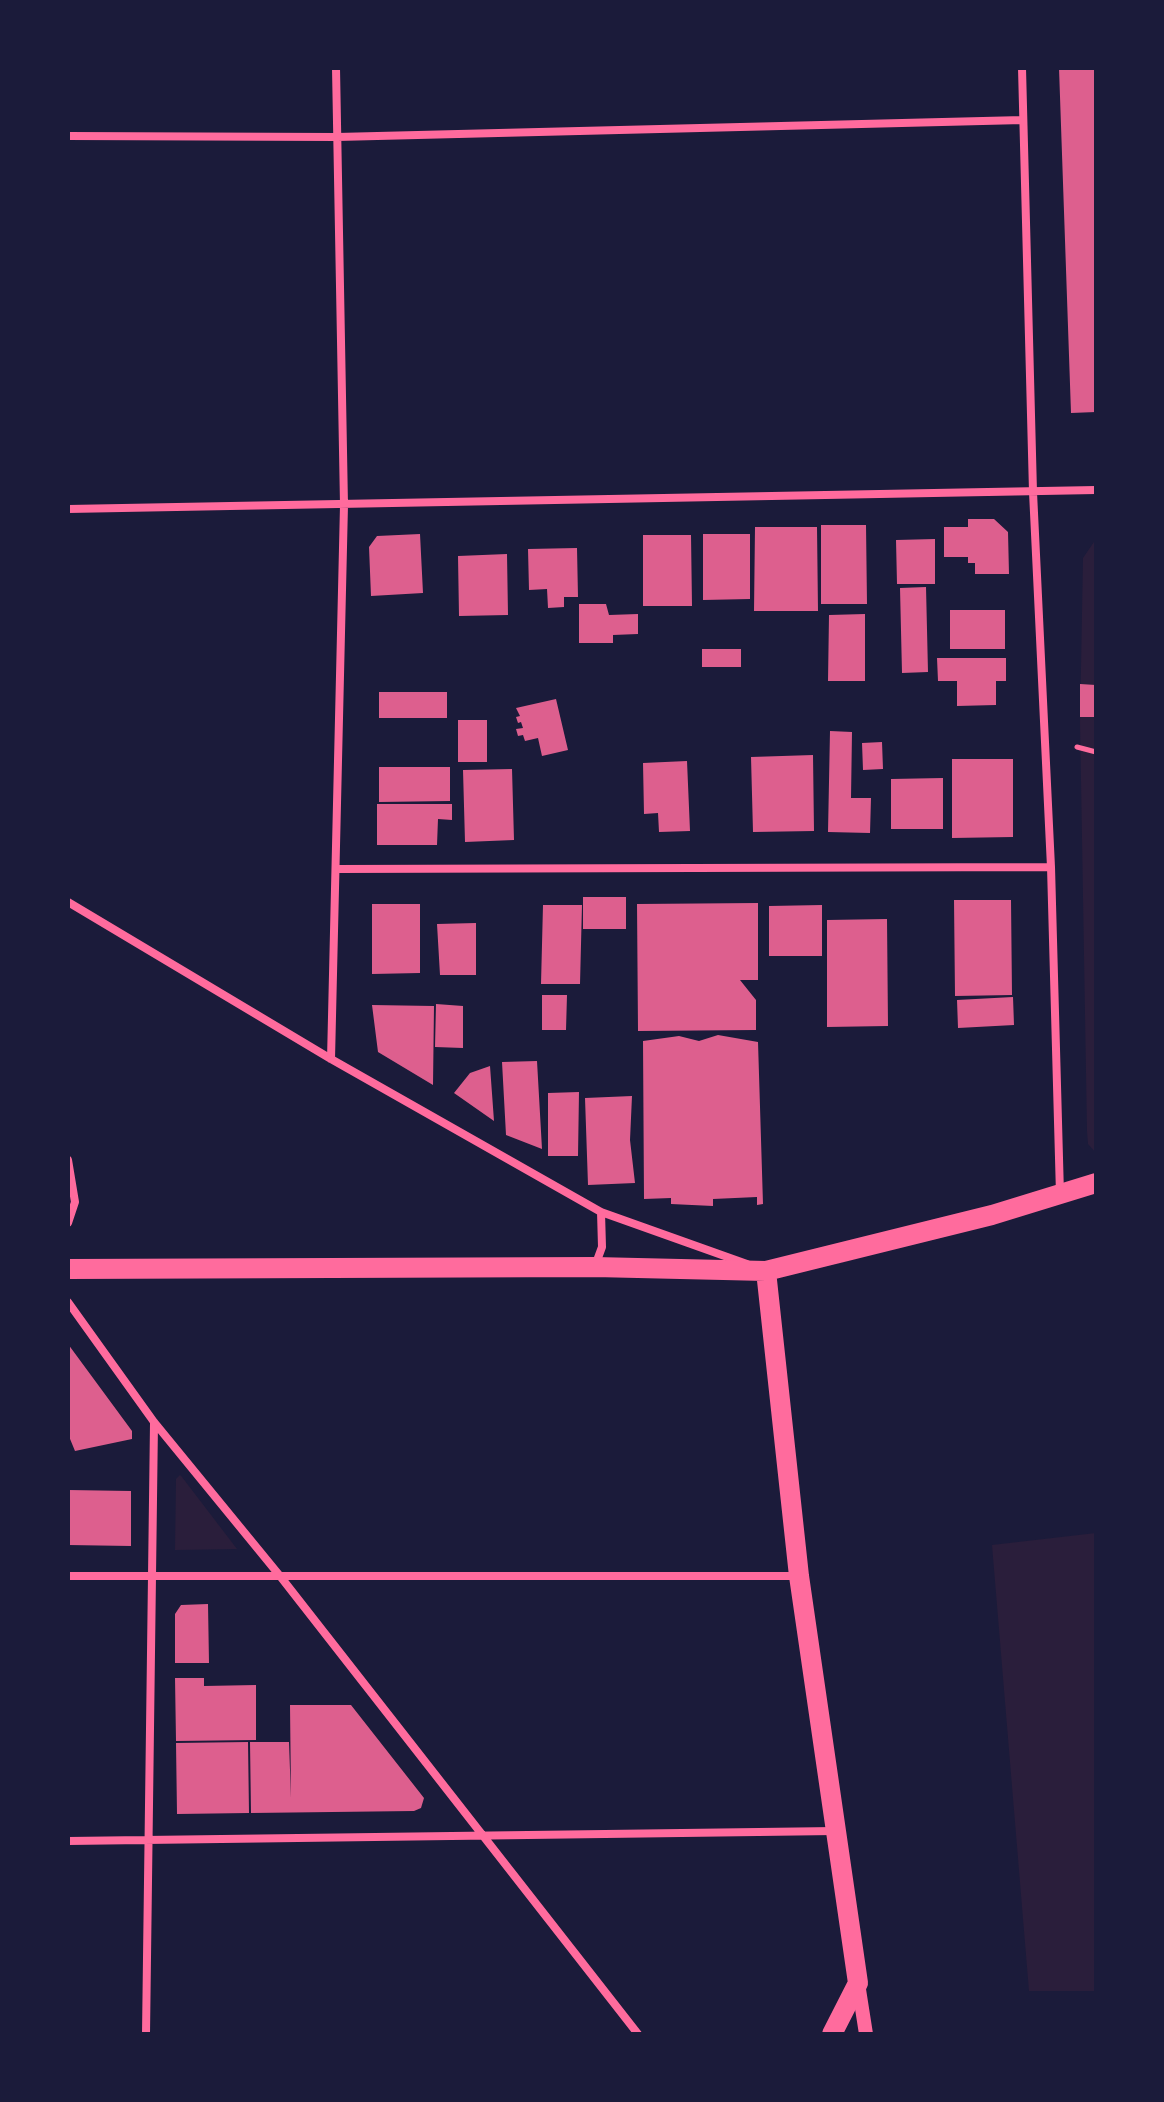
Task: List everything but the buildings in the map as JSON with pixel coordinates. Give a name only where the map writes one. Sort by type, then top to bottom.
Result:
[{"type":"main road","points":[[68,1269],[595,1267],[766,1271],[992,1215],[1096,1183]]},
{"type":"main road","points":[[766,1271],[799,1576],[858,1983],[832,2034]]},
{"type":"street","points":[[331,1059],[344,505],[336,68]]},
{"type":"street","points":[[1022,68],[1033,492],[1051,867],[1060,1194]]},
{"type":"street","points":[[68,136],[337,137],[1023,120]]},
{"type":"street","points":[[68,509],[1096,490]]},
{"type":"street","points":[[337,869],[1051,867]]},
{"type":"street","points":[[68,902],[331,1059],[601,1212],[766,1271]]},
{"type":"street","points":[[68,1160],[75,1202],[68,1223]]},
{"type":"street","points":[[595,1267],[602,1247],[601,1212]]},
{"type":"street","points":[[68,1302],[154,1422],[280,1576],[638,2034]]},
{"type":"street","points":[[146,2034],[154,1422]]},
{"type":"street","points":[[68,1576],[799,1576]]},
{"type":"street","points":[[68,1841],[836,1831]]},
{"type":"street","points":[[858,1983],[866,2034]]},
{"type":"path","points":[[1077,747],[1096,752]]},
{"type":"shaded area","points":[[1096,539],[1096,1153],[1088,1144],[1087,1131],[1080,722],[1083,558]]},
{"type":"shaded area","points":[[180,1475],[237,1549],[175,1550],[176,1479]]},
{"type":"shaded area","points":[[1096,1533],[1096,1991],[1029,1991],[992,1545]]}]
